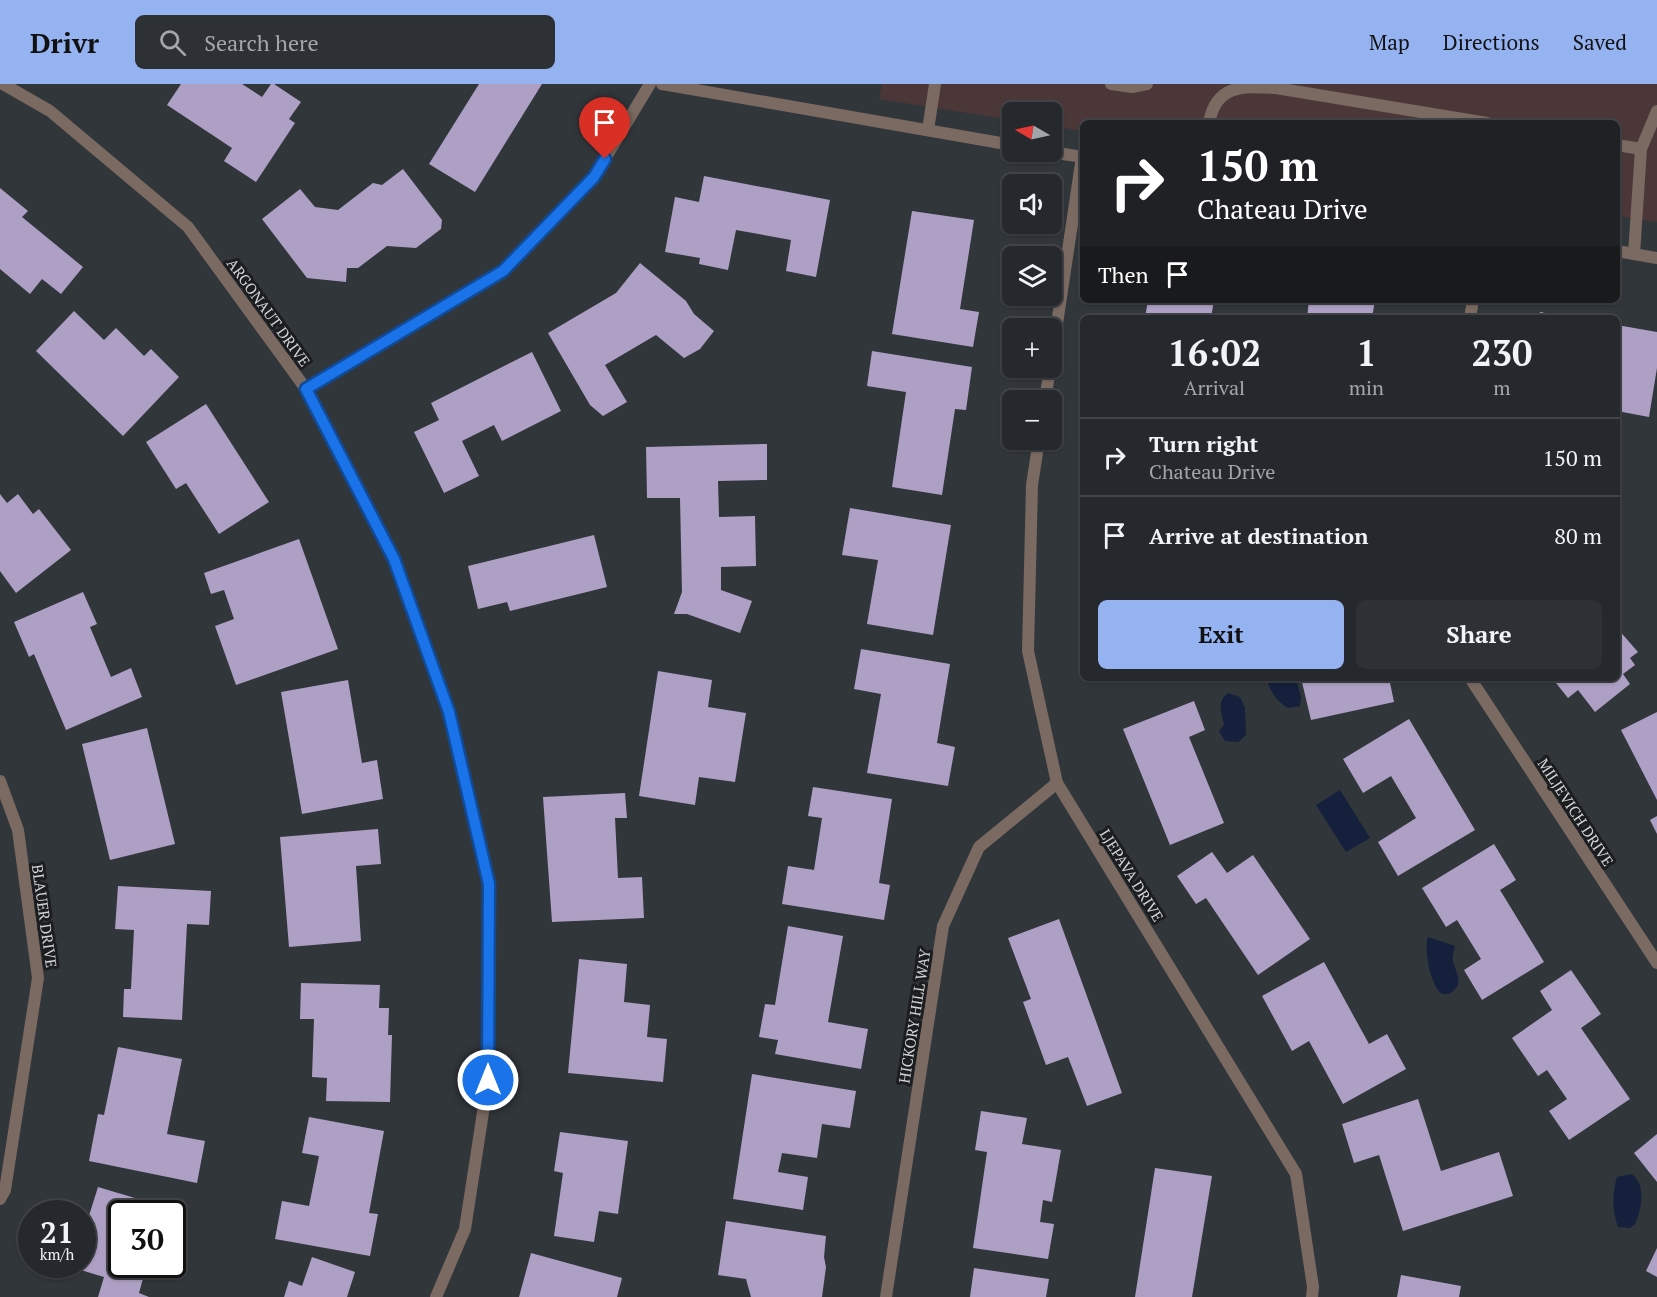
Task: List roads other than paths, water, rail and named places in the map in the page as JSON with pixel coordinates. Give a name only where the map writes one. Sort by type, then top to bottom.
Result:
[{"type":"street","name":"ARGONAUT DRIVE","points":[[3,84],[50,111],[188,227],[306,389],[394,559],[449,712],[489,884],[488,1080],[465,1228],[436,1297]]},
{"type":"street","points":[[306,389],[503,271],[594,177],[650,84]]},
{"type":"street","points":[[662,84],[1002,143]]},
{"type":"street","points":[[928,130],[935,84]]},
{"type":"street","points":[[1111,84],[1132,87],[1147,84]]},
{"type":"street","points":[[1210,120],[1211,112],[1223,93],[1244,86],[1276,88],[1468,120]]},
{"type":"street","points":[[1634,254],[1641,149],[1657,111]]},
{"type":"street","points":[[1620,146],[1641,149]]},
{"type":"street","points":[[1062,154],[1080,157]]},
{"type":"street","points":[[1058,318],[1080,176]]},
{"type":"street","points":[[1620,252],[1657,258]]},
{"type":"street","name":"LJEPAVA DRIVE","points":[[1037,450],[1032,485],[1028,651],[1058,783],[1296,1174],[1313,1287],[1312,1297]]},
{"type":"street","name":"MILJEVICH DRIVE","points":[[1472,681],[1657,963]]},
{"type":"street","name":"BLAUER DRIVE","points":[[0,781],[18,830],[38,978],[5,1190],[0,1199]]},
{"type":"street","name":"HICKORY HILL WAY","points":[[886,1297],[943,927],[979,847],[1058,783]]},
{"type":"water","points":[[1267,681],[1297,681],[1301,697],[1300,706],[1288,708],[1272,692]]},
{"type":"water","points":[[1228,693],[1240,697],[1245,708],[1246,735],[1238,742],[1225,741],[1219,731],[1224,725],[1221,704]]},
{"type":"water","points":[[1340,790],[1370,838],[1346,852],[1316,805]]},
{"type":"water","points":[[1428,937],[1455,946],[1453,960],[1458,983],[1454,991],[1449,994],[1442,994],[1438,990],[1431,976],[1427,949]]},
{"type":"water","points":[[1632,1174],[1641,1191],[1639,1211],[1635,1224],[1630,1228],[1618,1227],[1613,1202],[1617,1177]]}]
